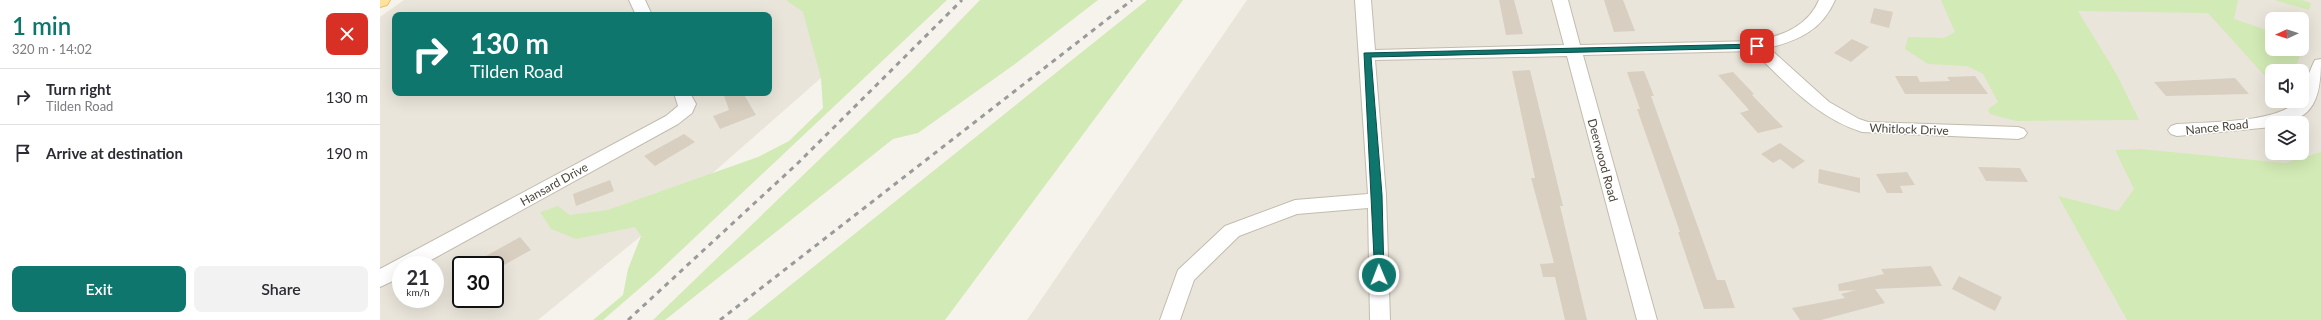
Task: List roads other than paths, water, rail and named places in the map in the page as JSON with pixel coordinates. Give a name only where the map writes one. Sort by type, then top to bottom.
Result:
[{"type":"street","points":[[637,0],[643,12]]},
{"type":"street","points":[[1363,0],[1378,200],[1380,320]]},
{"type":"street","name":"Deerwood Road","points":[[1560,0],[1647,320]]},
{"type":"street","points":[[1367,54],[1573,51],[1757,46],[1775,42],[1806,28],[1820,16],[1827,0]]},
{"type":"street","name":"Whitlock Drive","points":[[1757,46],[1827,109],[1842,120],[1856,126],[1868,128],[2018,133]]},
{"type":"street","name":"Nance Road","points":[[2177,130],[2268,122],[2296,114],[2303,104],[2321,64]]},
{"type":"street","name":"Hansard Drive","points":[[422,256],[672,120],[686,109],[687,104],[683,96]]},
{"type":"street","points":[[1170,320],[1186,276],[1232,231],[1295,207],[1378,200]]},
{"type":"street","points":[[380,279],[392,272]]},
{"type":"railway","points":[[628,320],[798,163],[962,0]]},
{"type":"railway","points":[[720,320],[1132,0]]}]
